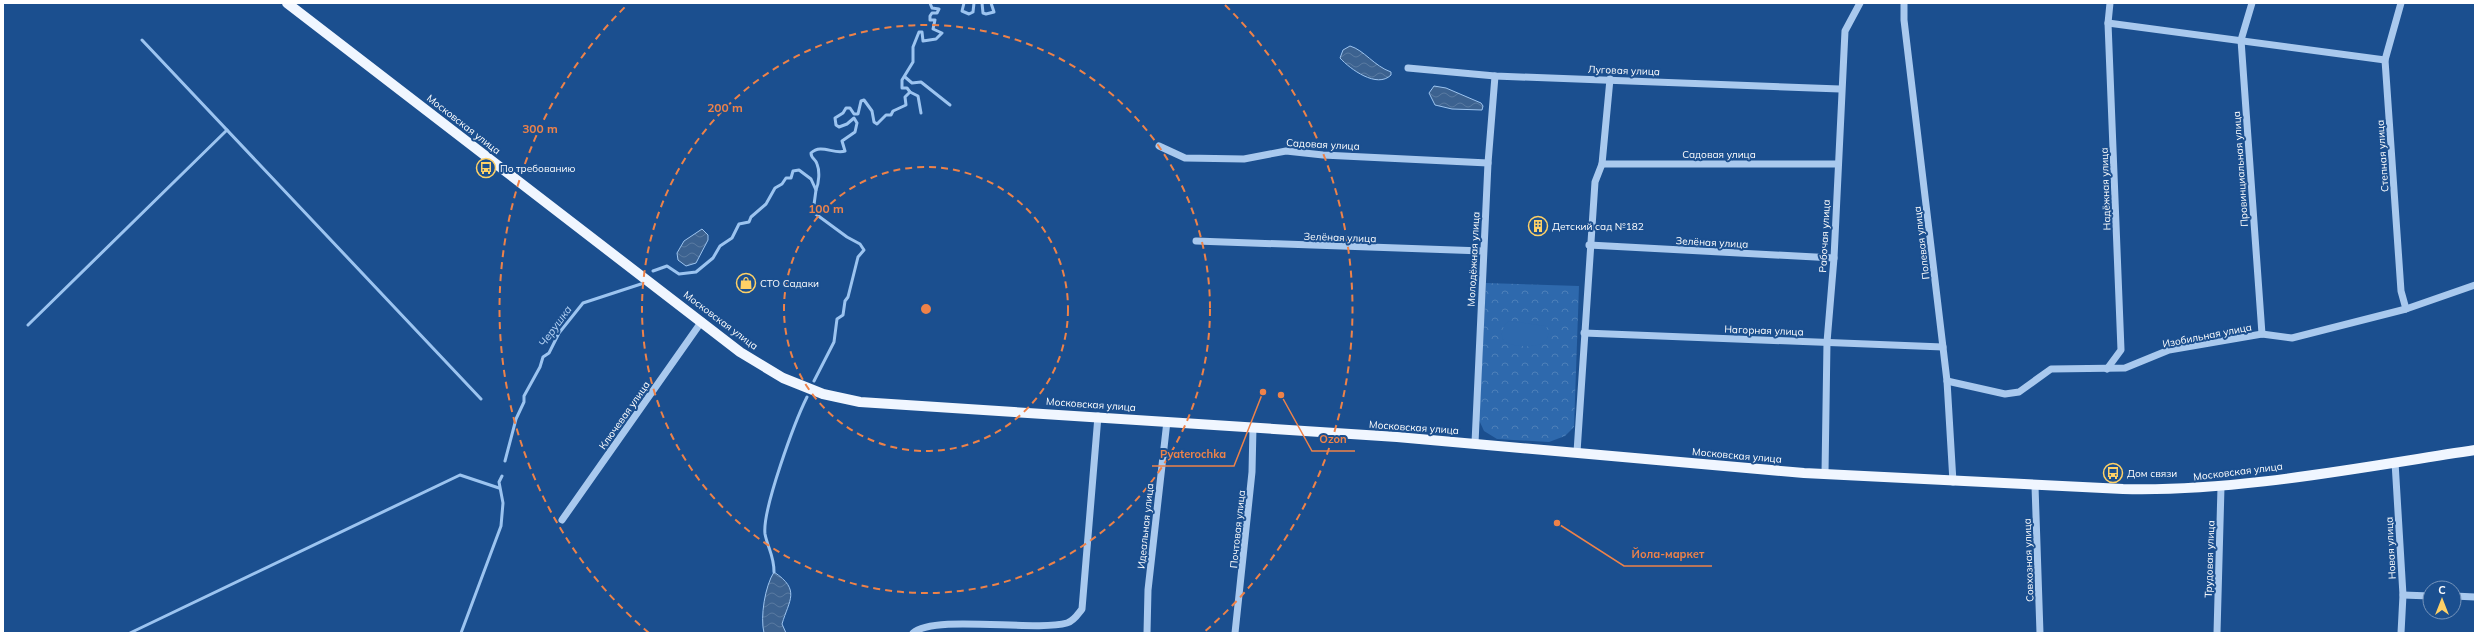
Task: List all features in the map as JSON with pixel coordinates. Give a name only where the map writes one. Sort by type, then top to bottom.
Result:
[{"type":"main road","name":"Московская улица","points":[[287,3],[702,321],[740,352],[783,378],[823,394],[860,402],[1098,416],[1475,443],[1824,474],[2035,486],[2158,490],[2221,487],[2475,450]]},
{"type":"street","name":"Рабочая улица","points":[[1824,474],[1827,342],[1834,258],[1840,89],[1845,31],[1860,3]]},
{"type":"street","name":"Полевая улица","points":[[1904,3],[1904,20],[1947,381],[1953,482]]},
{"type":"street","name":"Надёжная улица","points":[[2107,368],[2121,350],[2108,22],[2110,3]]},
{"type":"street","name":"Провинциальная улица","points":[[2252,3],[2241,40],[2262,334]]},
{"type":"street","name":"Степная улица","points":[[2401,3],[2385,60],[2402,291],[2406,309]]},
{"type":"street","points":[[2108,22],[2385,60]]},
{"type":"street","name":"Луговая улица","points":[[1408,68],[1495,76],[1610,79],[1840,89]]},
{"type":"street","name":"Молодёжная улица","points":[[1475,443],[1483,252],[1495,76]]},
{"type":"street","points":[[1577,452],[1589,246],[1595,182],[1602,164],[1610,79]]},
{"type":"street","name":"Садовая улица","points":[[1159,146],[1185,158],[1244,159],[1286,151],[1323,155],[1488,163]]},
{"type":"street","name":"Садовая улица","points":[[1602,164],[1837,164]]},
{"type":"street","name":"Зелёная улица","points":[[1196,241],[1483,252]]},
{"type":"street","name":"Зелёная улица","points":[[1589,246],[1834,258]]},
{"type":"street","name":"Изобильная улица","points":[[1947,381],[2005,394],[2019,392],[2051,368],[2125,368],[2169,350],[2262,334],[2292,338],[2406,309],[2475,285]]},
{"type":"street","name":"Ключевая улица","points":[[562,520],[702,321]]},
{"type":"street","name":"Нагорная улица","points":[[1584,333],[1943,347]]},
{"type":"street","points":[[913,633],[923,628],[966,624],[1029,625],[1068,623],[1077,617],[1082,609],[1098,416]]},
{"type":"street","name":"Идеальная улица","points":[[1147,633],[1148,590],[1167,421]]},
{"type":"street","name":"Почтовая улица","points":[[1235,633],[1252,472],[1253,427]]},
{"type":"street","name":"Новая улица","points":[[2395,462],[2402,595],[2401,633]]},
{"type":"street","name":"Совхозная улица","points":[[2035,486],[2040,633]]},
{"type":"street","name":"Трудовая улица","points":[[2217,633],[2221,487]]},
{"type":"street","points":[[2402,595],[2422,596]]},
{"type":"street","points":[[2462,596],[2475,597]]},
{"type":"street","points":[[1028,633],[1029,625]]},
{"type":"green space","points":[[1486,283],[1579,286],[1574,427],[1565,436],[1549,442],[1497,439],[1484,431],[1479,420]]},
{"type":"green space","points":[[1509,321],[1546,326],[1548,334],[1546,340],[1541,344],[1534,346],[1517,346],[1504,342],[1502,330]]},
{"type":"water","points":[[1350,46],[1360,51],[1379,66],[1391,72],[1391,75],[1385,79],[1379,80],[1371,79],[1357,72],[1340,58],[1343,50]]},
{"type":"water","points":[[1434,86],[1446,88],[1481,103],[1483,106],[1482,110],[1452,109],[1435,105],[1429,93]]},
{"type":"water","points":[[702,229],[708,235],[708,240],[696,263],[686,266],[678,260],[677,253],[684,241]]},
{"type":"water","points":[[774,572],[788,584],[790,590],[790,602],[782,624],[786,633],[764,633],[764,602],[768,585]]},
{"type":"waterway","name":"Черушка","points":[[653,271],[667,266],[679,274],[696,272],[713,258],[720,246],[732,238],[739,224],[749,222],[751,217],[766,204],[775,188],[782,184],[786,178],[791,178],[793,171],[799,170],[811,179],[816,190],[819,170],[811,153],[819,149],[836,152],[845,151],[842,141],[855,132],[857,123],[854,118],[847,124],[839,127],[836,125],[835,118],[843,113],[846,108],[850,108],[854,114],[858,114],[861,101],[864,100],[872,111],[874,122],[877,124],[886,115],[891,115],[893,111],[906,105],[905,97],[910,92],[907,88],[902,88],[902,80],[913,62],[913,47],[919,32],[922,32],[923,41],[936,39],[942,33],[933,29],[935,20],[930,20],[930,16],[932,13],[937,13],[939,9],[932,8],[930,3]]},
{"type":"waterway","name":"Черушка","points":[[964,3],[962,11],[969,14],[973,12],[974,3]]},
{"type":"waterway","name":"Черушка","points":[[982,3],[983,13],[986,14],[994,12],[991,3]]},
{"type":"waterway","points":[[142,40],[481,399]]},
{"type":"waterway","points":[[905,77],[912,83],[921,82],[950,105]]},
{"type":"waterway","points":[[910,92],[918,96],[921,113]]},
{"type":"waterway","points":[[28,325],[227,130]]},
{"type":"waterway","points":[[814,381],[834,342],[837,319],[843,315],[845,301],[848,297],[858,257],[864,250],[860,244],[847,237],[813,212],[816,190]]},
{"type":"waterway","name":"Черушка","points":[[505,461],[516,419],[524,402],[524,396],[540,367],[543,357],[549,353],[559,333],[583,303],[641,284]]},
{"type":"waterway","points":[[774,572],[772,556],[765,534],[765,522],[780,466],[807,397]]},
{"type":"waterway","points":[[130,633],[460,475],[499,488]]},
{"type":"waterway","name":"Черушка","points":[[461,633],[501,526],[503,503],[499,482],[502,476]]},
{"type":"place","name":"По требованию","points":[[486,168]]},
{"type":"place","name":"Детский сад №182","points":[[1538,226]]},
{"type":"place","name":"СТО Садаки","points":[[746,283]]},
{"type":"place","name":"Pyaterochka","points":[[1263,392]]},
{"type":"place","name":"Ozon","points":[[1281,395]]},
{"type":"place","name":"Дом связи","points":[[2113,473]]},
{"type":"place","name":"Йола-маркет","points":[[1557,523]]}]
